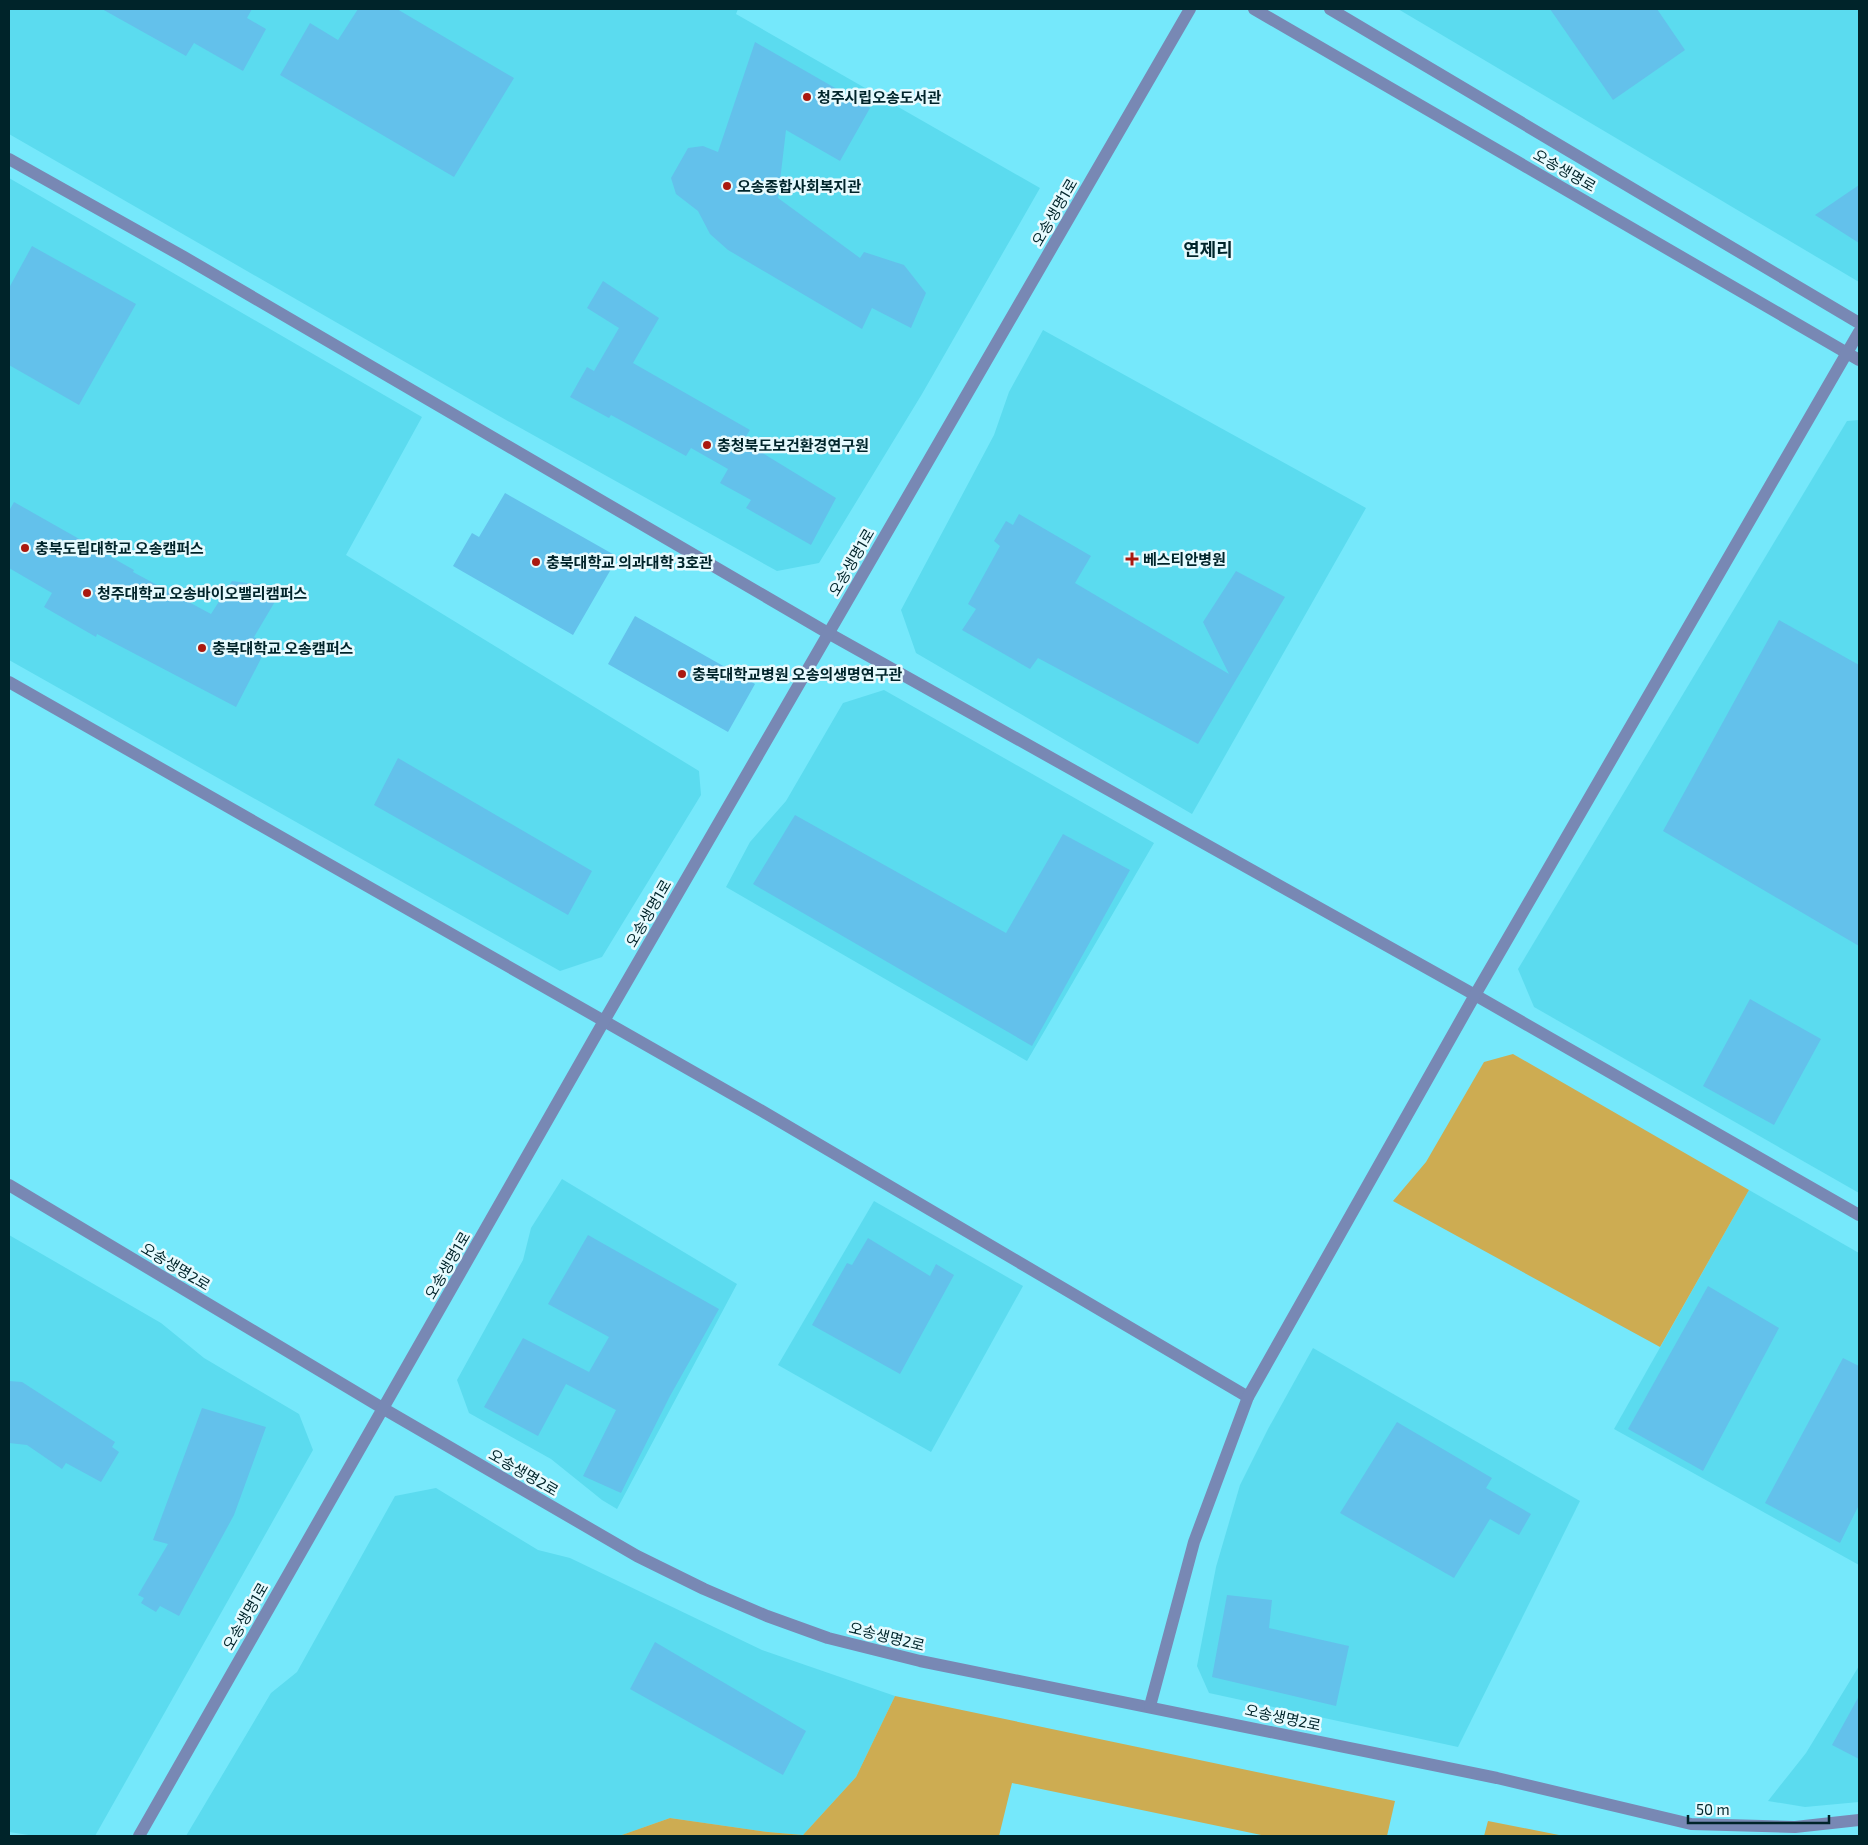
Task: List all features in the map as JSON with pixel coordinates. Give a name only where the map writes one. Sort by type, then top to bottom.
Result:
[{"type":"street","name":"오송생명1로","points":[[139,1836],[204,1719],[384,1409],[604,1021],[1190,9]]},
{"type":"street","name":"오송생명로","points":[[1254,9],[1854,357]]},
{"type":"street","name":"오송생명로","points":[[1330,9],[1859,323]]},
{"type":"street","points":[[9,159],[184,257],[828,633],[1475,994],[1859,1214]]},
{"type":"street","points":[[1150,1706],[1194,1542],[1248,1397],[1475,994],[1854,357],[1859,332]]},
{"type":"street","points":[[9,682],[604,1021],[1248,1397]]},
{"type":"street","name":"오송생명2로","points":[[9,1185],[384,1409],[636,1556],[704,1589],[767,1616],[828,1638],[920,1661],[1150,1706],[1497,1778],[1691,1824],[1795,1827],[1859,1820]]},
{"type":"shaded area","points":[[9,9],[738,9],[736,14],[1040,188],[922,394],[819,563],[777,571],[499,416],[9,134]]},
{"type":"shaded area","points":[[1398,9],[1859,9],[1859,282]]},
{"type":"shaded area","points":[[9,178],[422,417],[346,555],[699,771],[701,795],[602,957],[560,971],[9,660]]},
{"type":"shaded area","name":"베스티안병원","points":[[1043,330],[1366,508],[1192,814],[916,653],[901,610],[994,435],[1009,392]]},
{"type":"shaded area","points":[[1859,420],[1859,1193],[1534,1007],[1518,969],[1847,421]]},
{"type":"shaded area","points":[[884,690],[1154,843],[1027,1061],[726,887],[750,842],[786,801],[843,703]]},
{"type":"shaded area","points":[[1513,1054],[1749,1190],[1660,1347],[1393,1201],[1426,1162],[1484,1062]]},
{"type":"shaded area","points":[[562,1179],[737,1284],[617,1509],[602,1500],[551,1459],[469,1413],[457,1380],[523,1260],[531,1228]]},
{"type":"shaded area","points":[[1749,1190],[1859,1253],[1859,1565],[1614,1429]]},
{"type":"shaded area","points":[[874,1201],[1023,1286],[931,1452],[778,1365]]},
{"type":"shaded area","points":[[9,1235],[161,1323],[204,1358],[299,1414],[313,1450],[95,1836],[35,1836],[9,1832]]},
{"type":"shaded area","points":[[1313,1348],[1580,1501],[1458,1747],[1209,1693],[1197,1666],[1216,1567],[1240,1485],[1268,1429]]},
{"type":"shaded area","points":[[436,1488],[538,1550],[570,1558],[762,1650],[895,1696],[856,1777],[803,1835],[670,1818],[619,1836],[186,1836],[271,1693],[297,1672],[395,1496]]},
{"type":"shaded area","points":[[1859,1666],[1859,1802],[1805,1807],[1768,1801],[1806,1753]]},
{"type":"shaded area","points":[[895,1696],[1395,1801],[1387,1836],[1266,1836],[1012,1783],[999,1836],[619,1836],[670,1818],[803,1835],[856,1777]]},
{"type":"shaded area","points":[[1488,1821],[1564,1836],[1484,1836]]},
{"type":"building","points":[[102,9],[252,9],[247,18],[266,29],[243,71],[194,43],[186,56]]},
{"type":"building","points":[[358,9],[397,9],[514,78],[454,177],[280,75],[310,23],[338,40]]},
{"type":"building","points":[[1550,9],[1657,9],[1685,50],[1613,100]]},
{"type":"building","name":"오송종합사회복지관","points":[[755,42],[870,108],[840,161],[786,130],[778,198],[860,258],[864,252],[904,265],[926,293],[911,328],[872,308],[862,329],[728,250],[710,234],[698,211],[676,194],[671,178],[688,148],[703,146],[718,152]]},
{"type":"building","points":[[1859,185],[1859,243],[1815,215]]},
{"type":"building","points":[[32,246],[136,304],[79,405],[9,365],[9,288]]},
{"type":"building","name":"충청북도보건환경연구원","points":[[603,281],[659,318],[633,363],[750,430],[743,441],[836,498],[811,545],[746,508],[751,500],[720,483],[728,469],[691,448],[686,456],[611,415],[609,418],[570,397],[587,367],[594,371],[619,328],[587,308]]},
{"type":"building","name":"충북대학교 의과대학 3호관","points":[[505,493],[618,557],[573,635],[453,566],[472,533],[479,537]]},
{"type":"building","points":[[14,502],[134,570],[133,572],[211,614],[232,581],[283,588],[254,637],[268,645],[236,707],[97,634],[96,637],[44,607],[52,593],[9,568],[9,511]]},
{"type":"building","points":[[1019,514],[1091,556],[1075,583],[1229,674],[1203,622],[1236,571],[1285,597],[1198,744],[1038,658],[1030,669],[962,630],[976,609],[968,604],[1000,546],[994,541],[1006,521],[1013,525]]},
{"type":"building","name":"충북대학교병원 오송의생명연구관","points":[[635,616],[755,684],[728,732],[608,664]]},
{"type":"building","points":[[1779,620],[1859,665],[1859,946],[1663,831]]},
{"type":"building","points":[[398,758],[592,871],[568,915],[374,805]]},
{"type":"building","points":[[795,815],[1006,933],[1063,834],[1130,870],[1032,1046],[753,884]]},
{"type":"building","points":[[1750,999],[1821,1039],[1774,1125],[1703,1086]]},
{"type":"building","points":[[588,1235],[719,1309],[670,1396],[621,1493],[583,1476],[616,1410],[566,1384],[538,1436],[484,1407],[523,1338],[589,1372],[609,1337],[548,1304]]},
{"type":"building","points":[[868,1238],[930,1276],[936,1264],[954,1275],[900,1374],[812,1325],[847,1263],[852,1265]]},
{"type":"building","points":[[1708,1286],[1779,1328],[1703,1471],[1628,1429]]},
{"type":"building","points":[[1843,1358],[1859,1366],[1859,1505],[1840,1543],[1765,1503]]},
{"type":"building","points":[[9,1381],[22,1382],[115,1442],[112,1447],[119,1452],[101,1482],[66,1463],[62,1469],[27,1445],[9,1443]]},
{"type":"building","points":[[202,1408],[266,1427],[234,1515],[179,1616],[160,1606],[156,1612],[141,1603],[144,1598],[138,1595],[168,1544],[153,1540]]},
{"type":"building","points":[[1397,1422],[1492,1478],[1486,1488],[1531,1514],[1519,1535],[1490,1519],[1454,1578],[1340,1513]]},
{"type":"building","points":[[1227,1595],[1272,1600],[1269,1628],[1349,1646],[1336,1706],[1212,1677]]},
{"type":"building","points":[[655,1642],[806,1731],[783,1775],[630,1689]]},
{"type":"building","points":[[1859,1696],[1859,1759],[1832,1745]]},
{"type":"place","name":"청주시립오송도서관","points":[[807,97]]},
{"type":"place","name":"오송종합사회복지관","points":[[727,186]]},
{"type":"place","name":"충청북도보건환경연구원","points":[[707,445]]},
{"type":"place","name":"충북도립대학교 오송캠퍼스","points":[[25,548]]},
{"type":"place","name":"베스티안병원","points":[[1132,559]]},
{"type":"place","name":"충북대학교 의과대학 3호관","points":[[536,562]]},
{"type":"place","name":"청주대학교 오송바이오밸리캠퍼스","points":[[87,593]]},
{"type":"place","name":"충북대학교 오송캠퍼스","points":[[202,648]]},
{"type":"place","name":"충북대학교병원 오송의생명연구관","points":[[682,674]]},
{"type":"district","name":"연제리","points":[[1208,249]]}]
